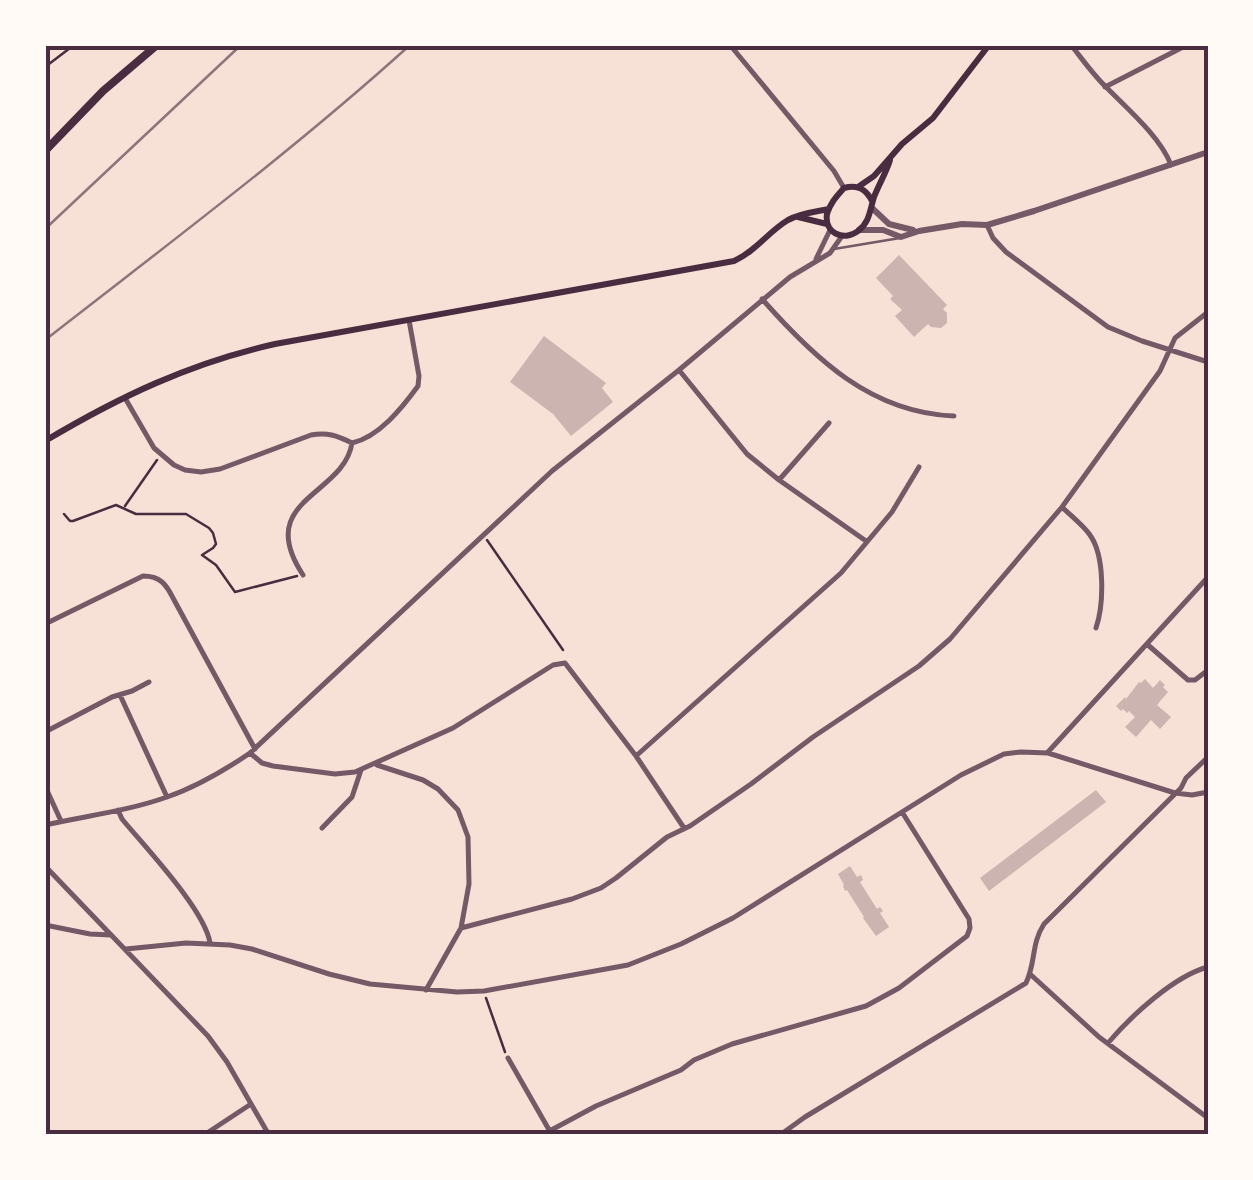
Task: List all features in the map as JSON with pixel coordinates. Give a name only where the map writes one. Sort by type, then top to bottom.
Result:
[{"type":"main road","points":[[45,152],[114,81],[157,45]]},
{"type":"main road","points":[[828,227],[829,209],[844,188],[858,187],[874,176],[902,144],[934,118],[989,45]]},
{"type":"main road","points":[[796,216],[842,236],[859,230],[890,160]]},
{"type":"main road","points":[[858,187],[868,192],[872,205]]},
{"type":"main road","points":[[45,441],[154,382],[233,354],[734,261],[752,252],[796,216],[829,209]]},
{"type":"street","points":[[730,45],[844,188]]},
{"type":"street","points":[[1071,45],[1143,126],[1171,165]]},
{"type":"street","points":[[1105,87],[1188,45]]},
{"type":"street","points":[[859,230],[883,230],[901,237],[962,224],[987,225],[1208,152]]},
{"type":"street","points":[[872,205],[889,224],[919,231]]},
{"type":"street","points":[[987,225],[997,244],[1120,334],[1208,362]]},
{"type":"street","points":[[816,260],[828,227]]},
{"type":"street","points":[[45,824],[167,797],[252,751],[552,470],[762,299],[833,250],[842,236]]},
{"type":"street","points":[[762,299],[825,364],[873,394],[928,415],[954,416]]},
{"type":"street","points":[[461,928],[572,900],[600,888],[667,837],[752,784],[813,737],[919,666],[950,638],[1062,507],[1160,371],[1174,338],[1208,312]]},
{"type":"street","points":[[124,396],[154,448],[185,470],[220,468],[311,435],[325,433],[352,444],[375,433],[418,386],[410,320]]},
{"type":"street","points":[[679,370],[747,454],[866,541]]},
{"type":"street","points":[[779,480],[829,423]]},
{"type":"street","points":[[304,574],[292,551],[291,520],[296,510],[343,464],[352,444]]},
{"type":"street","points":[[636,756],[841,573],[892,512],[920,467]]},
{"type":"street","points":[[1062,507],[1094,542],[1102,580],[1096,628]]},
{"type":"street","points":[[45,624],[144,576],[158,578],[165,584],[257,760],[335,774],[360,770],[453,728],[553,664],[565,663],[636,756],[684,828]]},
{"type":"street","points":[[1048,753],[1208,578]]},
{"type":"street","points":[[1148,644],[1188,680],[1208,670]]},
{"type":"street","points":[[45,732],[112,696],[149,682]]},
{"type":"street","points":[[120,694],[167,797]]},
{"type":"street","points":[[126,949],[210,943],[252,948],[346,979],[426,990],[484,991],[628,965],[681,944],[733,918],[901,812],[1004,754],[1048,753],[1175,794],[1208,792]]},
{"type":"street","points":[[780,1135],[1026,983],[1035,940],[1044,924],[1208,757]]},
{"type":"street","points":[[374,764],[431,784],[458,810],[468,837],[468,900],[461,928],[426,990]]},
{"type":"street","points":[[322,828],[352,797],[360,770]]},
{"type":"street","points":[[45,786],[61,822]]},
{"type":"street","points":[[118,810],[196,910],[210,943]]},
{"type":"street","points":[[508,1058],[548,1134],[596,1106],[732,1044],[883,998],[966,936],[970,928],[969,918],[901,812]]},
{"type":"street","points":[[45,866],[208,1036],[269,1135]]},
{"type":"street","points":[[45,924],[112,935]]},
{"type":"street","points":[[1108,1044],[1144,1007],[1195,970],[1208,966]]},
{"type":"street","points":[[1030,974],[1108,1044],[1208,1118]]},
{"type":"street","points":[[204,1135],[251,1104]]},
{"type":"lane","points":[[833,250],[901,237]]},
{"type":"path","points":[[45,67],[74,45]]},
{"type":"path","points":[[124,508],[161,455]]},
{"type":"path","points":[[64,514],[74,522],[116,505],[136,514],[186,514],[213,533],[214,548],[202,555],[224,573],[235,592],[304,574]]},
{"type":"path","points":[[482,534],[563,650]]},
{"type":"path","points":[[484,991],[508,1058]]},
{"type":"building","points":[[899,255],[947,305],[943,309],[947,323],[941,328],[928,324],[914,337],[895,316],[902,310],[876,278]]},
{"type":"building","points":[[544,336],[606,383],[602,388],[613,402],[571,436],[553,414],[510,382]]},
{"type":"building","points":[[1145,679],[1153,688],[1160,680],[1165,685],[1168,692],[1157,705],[1171,717],[1160,729],[1151,720],[1136,737],[1125,727],[1135,717],[1116,706]]},
{"type":"building","points":[[1096,790],[1106,802],[989,891],[980,878]]},
{"type":"building","points":[[850,866],[857,877],[861,875],[860,882],[877,909],[883,911],[880,913],[889,927],[876,936],[838,874]]},
{"type":"railway","points":[[45,229],[241,45]]},
{"type":"railway","points":[[45,340],[276,159],[410,45]]}]
